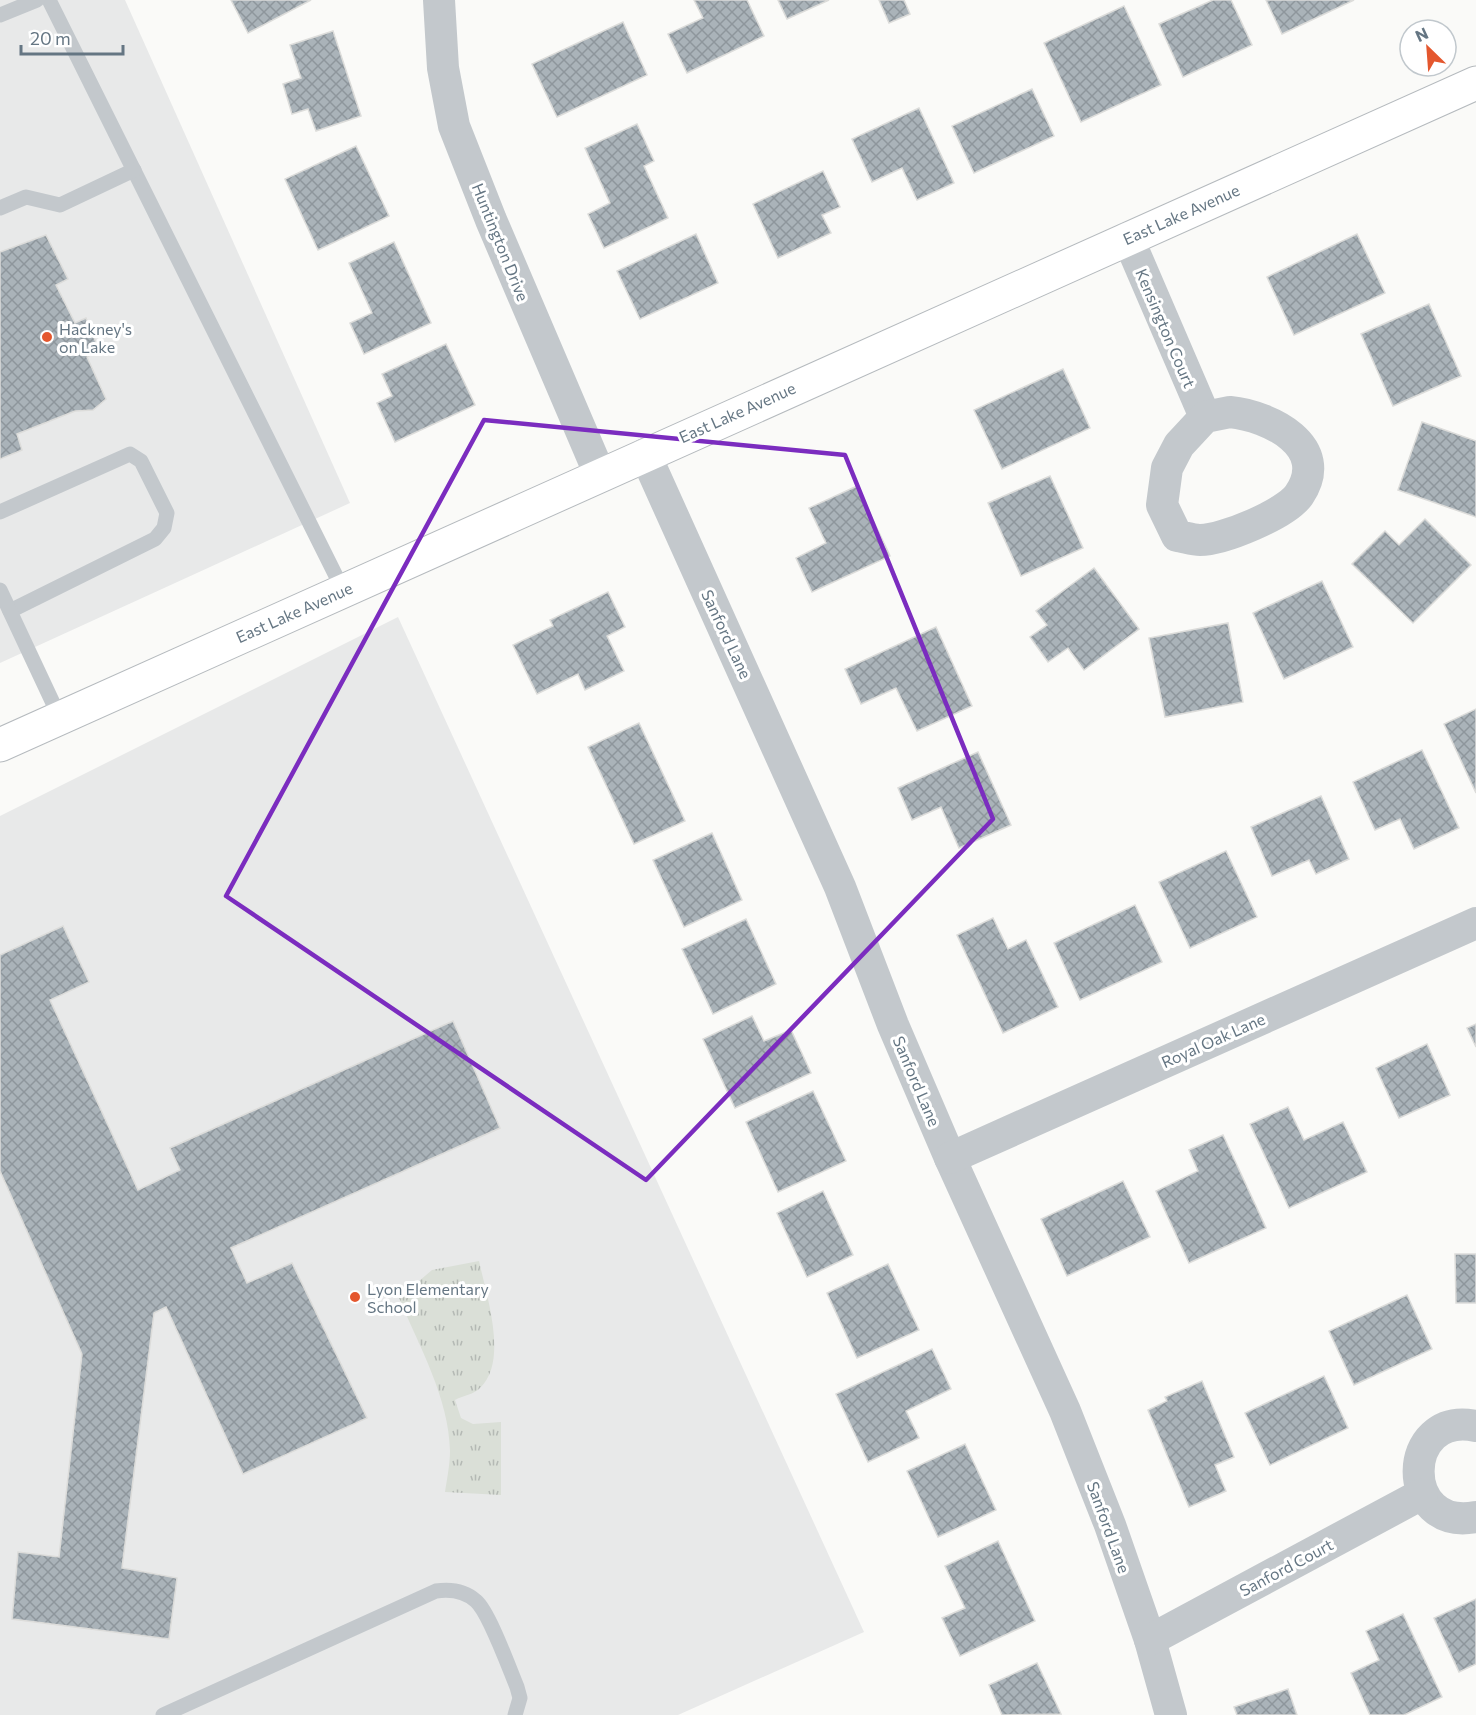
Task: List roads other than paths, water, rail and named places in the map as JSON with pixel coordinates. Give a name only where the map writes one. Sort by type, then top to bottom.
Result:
[{"type":"main road","name":"East Lake Avenue","points":[[0,745],[1476,83]]},
{"type":"street","name":"Huntington Drive","points":[[439,0],[443,68],[454,126],[491,220],[600,475]]},
{"type":"street","name":"Kensington Court","points":[[1128,238],[1205,417]]},
{"type":"street","points":[[1230,412],[1252,414],[1294,437],[1308,456],[1307,480],[1303,488],[1282,511],[1225,534],[1200,540],[1177,536],[1162,505],[1167,468],[1179,445],[1205,417],[1230,412]]},
{"type":"street","name":"Sanford Lane","points":[[645,454],[840,886],[893,1025],[950,1158],[1065,1412],[1110,1526],[1150,1640],[1171,1715]]},
{"type":"street","name":"Royal Oak Lane","points":[[950,1158],[1476,923]]},
{"type":"street","points":[[1476,1426],[1457,1424],[1440,1431],[1425,1445],[1419,1458],[1417,1475],[1422,1494],[1436,1510],[1455,1518],[1476,1517]]},
{"type":"street","name":"Sanford Court","points":[[1150,1640],[1422,1494]]},
{"type":"lane","points":[[0,15],[37,0]]},
{"type":"lane","points":[[49,0],[343,590]]},
{"type":"lane","points":[[0,208],[26,197],[60,205],[134,170]]},
{"type":"lane","points":[[0,512],[130,454],[141,461],[167,513],[164,528],[155,539],[10,611]]},
{"type":"lane","points":[[0,590],[60,718]]},
{"type":"lane","points":[[163,1715],[436,1591],[448,1590],[464,1593],[480,1606],[518,1687],[520,1698],[515,1715]]},
{"type":"place","name":"Hackney's on Lake","points":[[47,337]]},
{"type":"place","name":"Lyon Elementary School","points":[[355,1297]]}]
